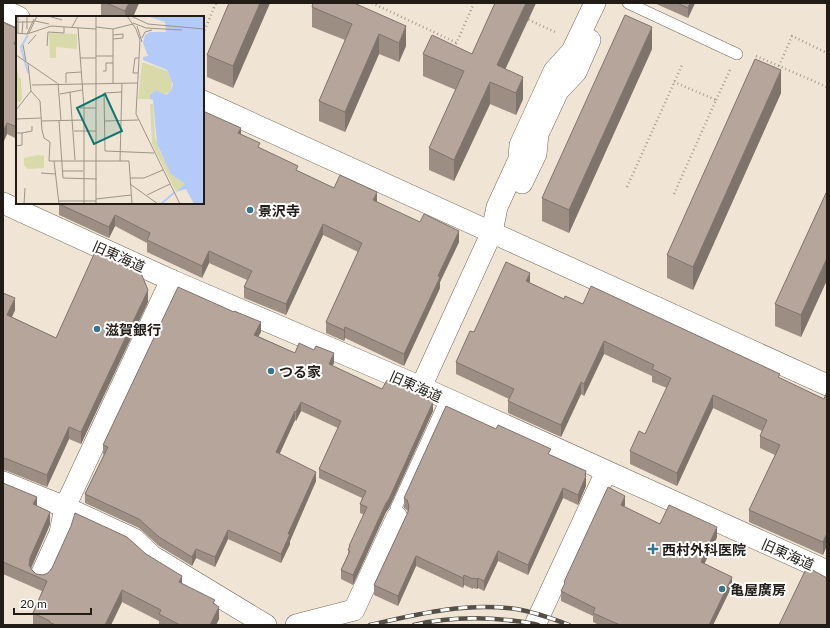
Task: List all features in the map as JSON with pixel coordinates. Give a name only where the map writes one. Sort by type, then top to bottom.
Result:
[{"type":"street","points":[[421,387],[492,232],[497,207],[519,160],[520,145],[554,71],[572,51],[595,3]]},
{"type":"street","points":[[492,232],[509,212],[536,154],[538,134],[558,91],[576,72],[607,3]]},
{"type":"street","points":[[3,10],[17,16]]},
{"type":"street","points":[[204,101],[827,385]]},
{"type":"street","name":"旧東海道","points":[[3,203],[171,280],[421,387],[446,400],[827,572]]},
{"type":"street","points":[[41,575],[60,533],[65,507],[171,280]]},
{"type":"street","points":[[535,625],[606,472]]},
{"type":"street","points":[[3,482],[65,507],[134,540],[152,556],[266,625]]},
{"type":"street","points":[[296,625],[354,610],[396,516]]},
{"type":"lane","points":[[628,3],[736,54]]},
{"type":"lane","points":[[396,516],[396,508],[446,400]]},
{"type":"path","points":[[204,32],[216,3]]},
{"type":"path","points":[[372,3],[457,43]]},
{"type":"path","points":[[454,49],[474,3]]},
{"type":"path","points":[[518,15],[558,34]]},
{"type":"path","points":[[779,66],[792,36],[827,53]]},
{"type":"path","points":[[674,194],[736,54],[743,50],[827,87]]},
{"type":"path","points":[[626,187],[682,65]]},
{"type":"path","points":[[674,82],[716,100]]},
{"type":"building","points":[[106,3],[129,3],[125,11]]},
{"type":"building","points":[[229,3],[260,3],[233,66],[207,55]]},
{"type":"building","points":[[313,3],[354,3],[406,26],[399,43],[379,34],[345,112],[319,101],[352,24],[312,7]]},
{"type":"building","points":[[495,3],[526,3],[497,65],[523,77],[516,93],[490,82],[454,160],[429,148],[464,71],[423,54],[432,35],[472,54]]},
{"type":"building","points":[[677,3],[690,3],[688,8]]},
{"type":"building","points":[[625,15],[652,27],[569,210],[542,198]]},
{"type":"building","points":[[3,22],[16,28],[16,40],[14,44],[16,45],[16,127],[7,123],[3,132]]},
{"type":"building","points":[[755,59],[781,70],[693,267],[667,255]]},
{"type":"building","points":[[204,111],[241,128],[238,133],[260,143],[258,147],[298,166],[296,170],[334,188],[340,175],[377,192],[373,200],[420,222],[424,214],[459,231],[438,276],[440,277],[404,354],[345,327],[344,330],[326,322],[362,243],[323,224],[286,304],[244,287],[252,271],[209,251],[202,266],[147,240],[150,233],[115,215],[109,227],[59,204],[204,204]]},
{"type":"building","points":[[827,191],[827,258],[801,315],[775,304]]},
{"type":"building","points":[[95,252],[141,273],[148,290],[81,432],[69,427],[47,475],[3,458],[3,293],[15,298],[7,315],[56,338]]},
{"type":"building","points":[[506,262],[530,273],[526,281],[564,299],[565,296],[583,304],[591,286],[780,374],[778,377],[824,399],[827,392],[827,533],[823,542],[749,510],[780,445],[760,436],[767,420],[713,395],[677,473],[630,451],[639,431],[645,434],[671,378],[652,369],[654,365],[604,341],[584,384],[581,382],[561,425],[508,401],[514,389],[456,362],[470,331],[474,332]]},
{"type":"building","points":[[178,287],[234,312],[261,322],[254,335],[295,353],[299,343],[314,350],[316,346],[334,353],[329,364],[382,389],[387,380],[433,402],[353,575],[341,570],[350,551],[348,550],[349,546],[367,507],[360,504],[366,491],[319,469],[341,421],[301,402],[296,412],[295,411],[276,452],[316,472],[288,534],[290,534],[281,554],[228,530],[215,557],[196,549],[192,557],[159,537],[139,519],[85,494],[108,447],[103,445]]},
{"type":"building","points":[[446,406],[496,429],[498,425],[551,449],[548,454],[586,471],[586,476],[578,495],[563,488],[528,565],[498,551],[484,581],[478,578],[473,579],[464,575],[463,578],[416,556],[398,596],[374,585],[408,512],[409,506],[407,500],[404,498]]},
{"type":"building","points":[[3,483],[37,497],[33,504],[50,512],[30,558],[29,565],[36,574],[43,575],[48,573],[52,568],[71,526],[75,513],[127,537],[146,554],[182,576],[179,582],[215,600],[213,603],[219,607],[210,625],[180,625],[159,614],[161,610],[122,590],[105,625],[56,625],[33,613],[47,581],[3,562]]},
{"type":"building","points":[[608,487],[625,496],[621,505],[660,524],[669,505],[717,527],[701,562],[732,577],[709,625],[620,625],[593,613],[595,608],[561,591]]},
{"type":"building","points":[[807,567],[827,578],[827,623],[826,625],[779,625]]},
{"type":"railway","points":[[370,625],[442,610],[479,607],[497,607],[523,610],[569,625]]},
{"type":"railway","points":[[414,625],[440,620],[478,618],[516,621],[538,625]]},
{"type":"place","name":"景沢寺","points":[[250,210]]},
{"type":"place","name":"滋賀銀行","points":[[97,329]]},
{"type":"place","name":"つる家","points":[[271,371]]},
{"type":"place","name":"西村外科医院","points":[[653,549]]},
{"type":"place","name":"亀屋廣房","points":[[722,589]]}]
